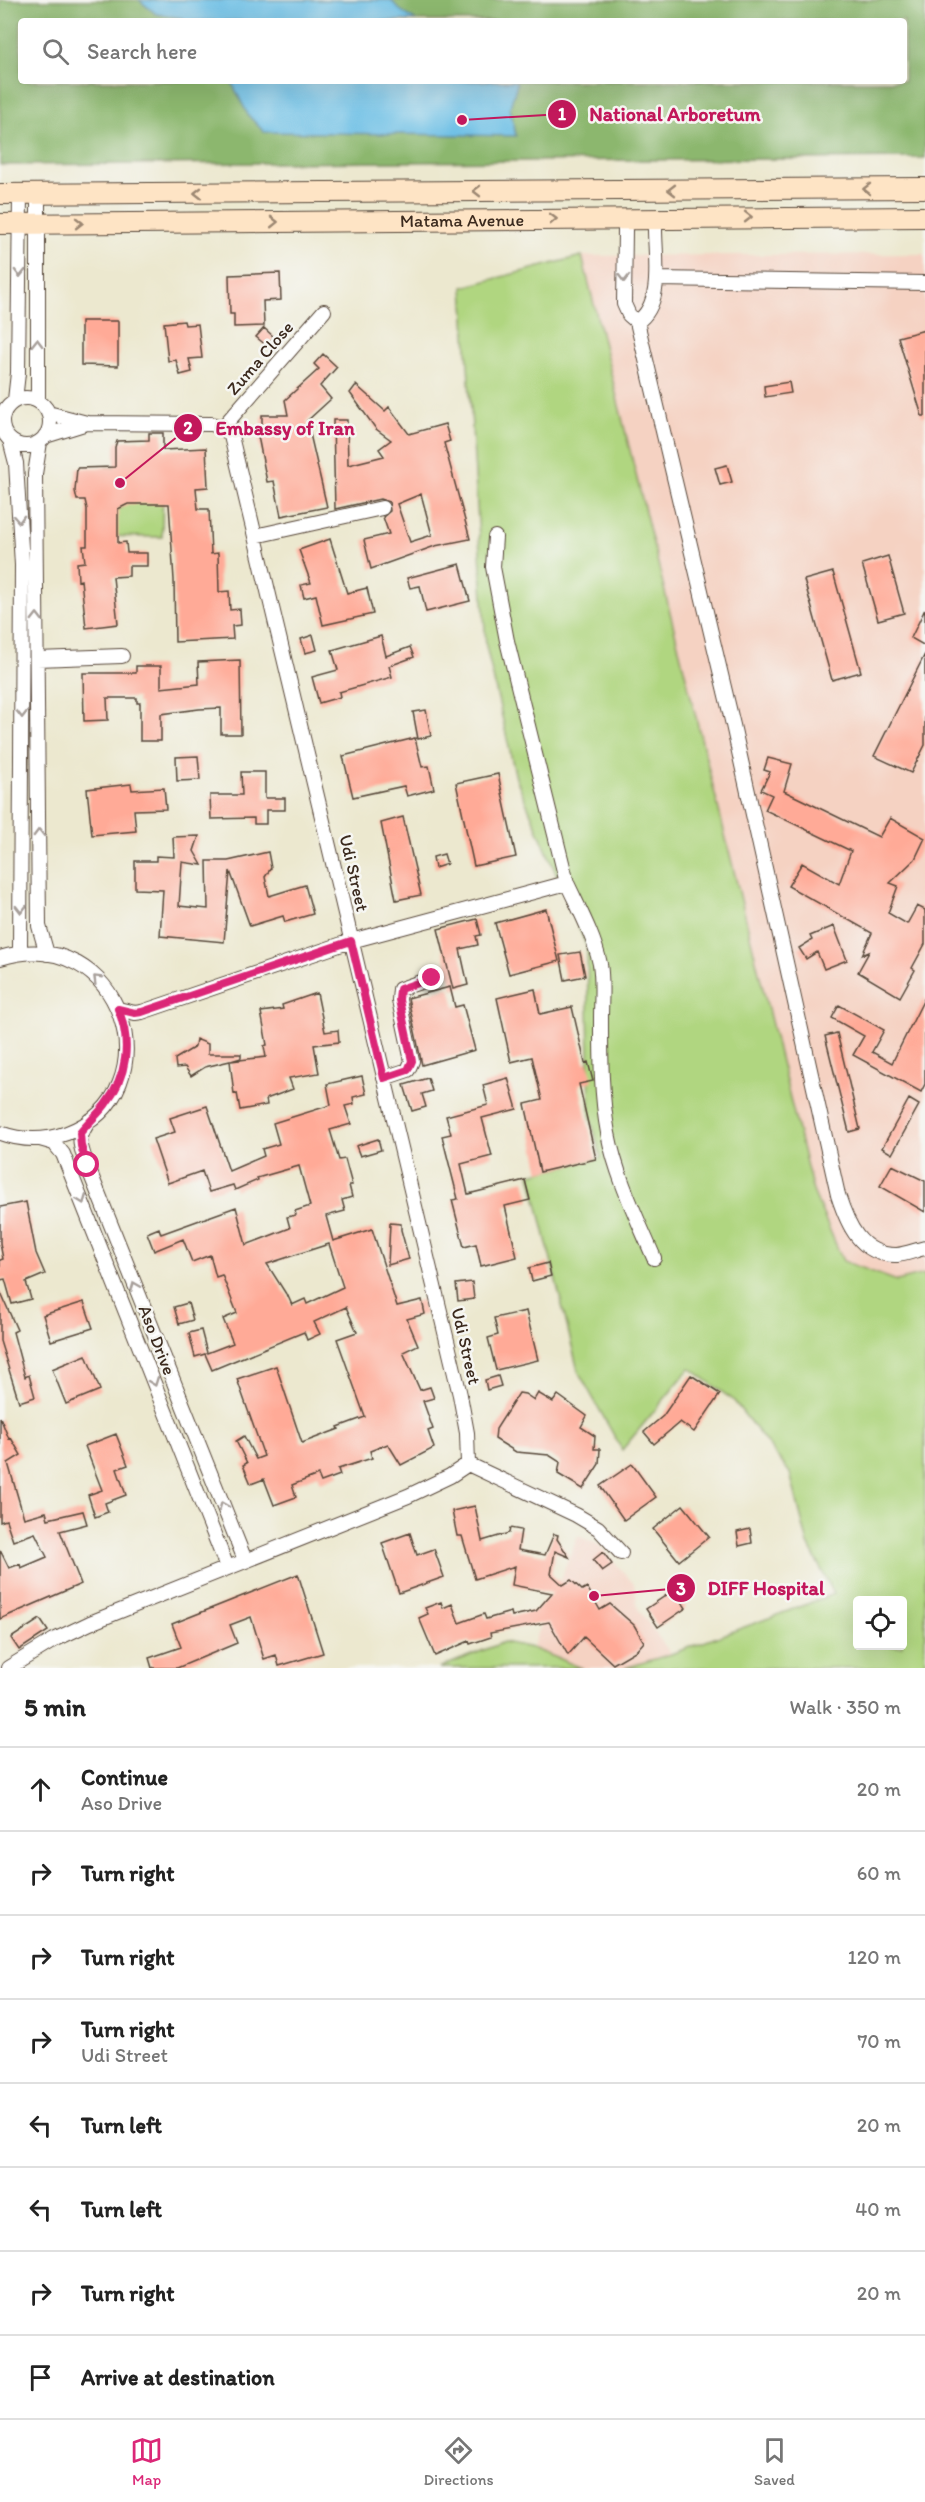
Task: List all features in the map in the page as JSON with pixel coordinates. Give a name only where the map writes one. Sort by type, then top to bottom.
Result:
[{"type":"main road","name":"Matama Avenue","points":[[0,194],[925,188]]},
{"type":"main road","points":[[812,189],[812,217]]},
{"type":"main road","name":"Matama Avenue","points":[[0,224],[925,217]]},
{"type":"street","points":[[29,194],[38,401],[48,413],[50,421],[43,439],[36,474],[39,926],[47,954]]},
{"type":"street","points":[[15,400],[29,224]]},
{"type":"street","points":[[637,322],[645,316],[652,303],[656,279],[655,229]]},
{"type":"street","points":[[625,230],[624,304],[629,315],[637,322],[733,724],[838,1194],[847,1222],[860,1240],[880,1252],[896,1255],[925,1248]]},
{"type":"street","points":[[656,279],[925,283]]},
{"type":"street","name":"Zuma Close","points":[[223,428],[324,311]]},
{"type":"street","points":[[20,953],[22,565],[16,463],[2,427],[2,412],[15,400],[23,398],[38,401]]},
{"type":"street","points":[[48,413],[87,423],[176,422],[211,424],[223,428]]},
{"type":"street","points":[[5,436],[25,446],[87,423]]},
{"type":"street","name":"Udi Street","points":[[223,428],[231,436],[460,1395],[467,1433],[468,1464]]},
{"type":"street","points":[[255,536],[382,508]]},
{"type":"street","points":[[495,537],[493,567],[507,641],[567,883],[586,924],[600,965],[603,991],[601,1017],[603,1094],[608,1134],[620,1177],[654,1258]]},
{"type":"street","points":[[37,659],[122,656]]},
{"type":"street","points":[[118,1009],[135,1013],[142,1012],[351,941],[567,883]]},
{"type":"street","points":[[0,958],[20,953],[47,954],[75,962],[91,972],[104,986],[118,1009],[126,1038],[126,1057],[122,1075],[114,1093],[89,1121],[74,1130],[40,1139],[21,1138],[0,1132]]},
{"type":"street","points":[[384,1078],[408,1070],[412,1061],[399,1000],[400,989],[432,978]]},
{"type":"street","name":"Aso Drive","points":[[89,1121],[80,1133],[81,1146],[87,1165],[245,1560]]},
{"type":"street","name":"Aso Drive","points":[[40,1139],[54,1143],[63,1154],[227,1567]]},
{"type":"street","points":[[8,1668],[54,1640],[90,1623],[408,1496],[443,1481],[468,1464],[576,1515],[598,1528],[621,1553]]},
{"type":"shaded area","points":[[925,254],[925,1274],[897,1281],[843,1261],[813,1191],[582,256]]},
{"type":"shaded area","points":[[578,1536],[599,1545],[634,1584],[638,1609],[671,1654],[625,1668],[582,1668],[532,1648]]},
{"type":"green space","points":[[0,0],[925,0],[925,158],[0,165]]},
{"type":"green space","points":[[582,256],[813,1191],[843,1261],[897,1281],[925,1274],[925,1668],[625,1668],[671,1654],[834,1594],[808,1544],[790,1473],[734,1401],[690,1368],[622,1450],[578,1371],[530,1174],[601,1158],[590,1115],[587,947],[516,778],[486,646],[463,287]]},
{"type":"green space","points":[[117,466],[163,480],[162,537],[89,536],[113,509],[121,508],[106,476],[106,467]]},
{"type":"green space","points":[[504,1642],[532,1648],[582,1668],[439,1668]]},
{"type":"water","points":[[139,0],[391,0],[412,18],[182,18],[156,14]]},
{"type":"water","points":[[232,84],[517,84],[510,107],[516,136],[264,132],[248,115]]},
{"type":"building","points":[[280,273],[281,300],[263,301],[264,326],[234,327],[234,314],[230,314],[229,275]]},
{"type":"building","points":[[81,321],[118,321],[118,366],[81,365]]},
{"type":"building","points":[[184,321],[185,325],[198,324],[202,358],[189,359],[192,372],[180,375],[176,360],[168,361],[164,323]]},
{"type":"building","points":[[264,328],[274,337],[267,346],[256,337]]},
{"type":"building","points":[[925,330],[925,416],[922,416],[898,337]]},
{"type":"building","points":[[323,354],[337,367],[320,386],[331,399],[307,421],[327,507],[281,516],[274,481],[267,482],[258,436],[262,435],[262,415],[288,415],[285,400],[319,369],[314,364]]},
{"type":"building","points":[[789,382],[791,393],[765,397],[764,386]]},
{"type":"building","points":[[356,385],[385,411],[389,407],[409,434],[445,424],[450,441],[444,443],[470,539],[435,546],[371,569],[364,540],[389,534],[383,517],[390,511],[389,502],[380,499],[335,509],[333,420],[347,420],[348,465],[384,456],[379,449],[391,440],[376,429],[350,393]],"holes":[[[421,494],[432,535],[410,542],[397,504]]]},
{"type":"building","points":[[149,433],[163,433],[163,450],[206,448],[208,487],[196,488],[198,509],[209,509],[211,554],[218,553],[219,592],[229,591],[230,610],[240,609],[241,625],[232,626],[233,639],[175,642],[169,504],[128,504],[118,509],[118,543],[126,542],[127,553],[147,553],[147,566],[129,566],[129,576],[113,577],[118,624],[86,628],[77,563],[85,562],[83,546],[87,546],[87,509],[85,500],[77,500],[75,491],[77,468],[115,467],[117,441],[149,440]]},
{"type":"building","points":[[727,465],[732,482],[720,485],[715,468]]},
{"type":"building","points":[[330,539],[347,593],[367,588],[373,614],[323,625],[316,595],[304,598],[301,585],[311,583],[299,550]]},
{"type":"building","points":[[888,556],[904,613],[878,620],[862,564]]},
{"type":"building","points":[[460,564],[470,601],[426,612],[420,586],[410,588],[407,578]]},
{"type":"building","points":[[833,572],[861,672],[832,680],[804,580]]},
{"type":"building","points":[[925,609],[925,646],[911,638]]},
{"type":"building","points":[[313,635],[317,650],[305,653],[301,639]]},
{"type":"building","points":[[381,636],[386,656],[410,647],[414,657],[389,666],[392,677],[339,692],[340,697],[319,703],[312,677],[338,670],[332,650]]},
{"type":"building","points":[[925,654],[925,745],[911,773],[874,756]]},
{"type":"building","points":[[240,660],[241,734],[221,734],[221,708],[199,709],[161,714],[161,741],[140,741],[140,703],[137,703],[137,698],[107,698],[108,720],[84,721],[83,673],[136,673],[136,666],[161,666],[161,688],[199,684],[198,662]]},
{"type":"building","points":[[426,710],[431,736],[418,739],[413,712]]},
{"type":"building","points":[[415,738],[422,767],[429,766],[434,789],[407,796],[404,786],[353,797],[343,756]]},
{"type":"building","points":[[198,756],[200,780],[177,781],[176,757]]},
{"type":"building","points":[[768,758],[792,764],[784,791],[879,837],[890,818],[925,838],[915,859],[890,883],[898,886],[888,913],[907,924],[917,906],[925,910],[925,944],[912,968],[915,970],[900,997],[858,972],[869,952],[862,955],[872,933],[788,886],[802,863],[839,884],[851,851],[765,810],[772,795],[761,790],[770,772],[764,770]]},
{"type":"building","points":[[241,772],[265,772],[265,798],[285,798],[285,810],[266,810],[266,824],[254,824],[254,818],[211,819],[210,795],[242,795]]},
{"type":"building","points":[[498,774],[516,857],[474,866],[456,783]]},
{"type":"building","points":[[131,784],[132,790],[164,788],[166,809],[134,810],[136,831],[92,835],[87,789]]},
{"type":"building","points":[[403,817],[421,895],[396,900],[381,823]]},
{"type":"building","points":[[199,836],[194,851],[202,865],[182,862],[179,906],[208,909],[207,861],[228,861],[268,852],[271,868],[265,877],[269,896],[305,885],[313,914],[285,922],[283,916],[250,926],[230,871],[224,942],[160,936],[163,890],[135,889],[135,861],[156,861],[156,856],[174,857],[173,837]]},
{"type":"building","points":[[444,854],[447,864],[435,868],[433,857]]},
{"type":"building","points":[[546,909],[559,961],[509,974],[495,923]]},
{"type":"building","points":[[477,919],[481,935],[476,936],[478,945],[460,949],[468,985],[453,989],[438,929]]},
{"type":"building","points":[[834,926],[847,960],[824,969],[817,952],[806,959],[799,948],[812,940],[810,936]]},
{"type":"building","points":[[580,952],[585,976],[565,980],[560,955]]},
{"type":"building","points":[[450,987],[455,1007],[463,1005],[475,1050],[422,1065],[408,998]]},
{"type":"building","points":[[535,989],[540,1014],[572,1007],[585,1063],[588,1062],[593,1081],[579,1084],[596,1159],[540,1172],[525,1104],[542,1100],[532,1057],[511,1062],[497,998]]},
{"type":"building","points":[[317,993],[325,1032],[338,1030],[339,1042],[314,1045],[319,1073],[289,1078],[293,1089],[266,1099],[267,1105],[240,1110],[237,1093],[234,1094],[230,1061],[205,1067],[191,1076],[185,1067],[176,1068],[175,1059],[195,1047],[196,1039],[208,1044],[208,1054],[241,1054],[241,1058],[231,1061],[266,1057],[264,1046],[267,1045],[261,1012],[283,1009],[282,1005]]},
{"type":"building","points":[[925,997],[925,1084],[921,1092],[853,1055],[864,1036],[832,1018],[839,1005],[884,1030],[872,1052],[892,1063]]},
{"type":"building","points":[[837,1033],[860,1129],[849,1132],[825,1036]]},
{"type":"building","points":[[362,1076],[366,1094],[353,1097],[354,1104],[345,1106],[351,1124],[330,1130],[339,1160],[345,1159],[352,1185],[349,1185],[352,1197],[342,1200],[345,1211],[326,1216],[333,1241],[372,1229],[397,1306],[422,1300],[425,1314],[407,1319],[418,1345],[403,1352],[420,1390],[430,1387],[434,1398],[423,1401],[433,1429],[428,1431],[434,1448],[401,1465],[388,1444],[370,1451],[372,1458],[338,1469],[340,1475],[321,1482],[318,1475],[292,1485],[296,1497],[274,1505],[264,1479],[251,1484],[243,1465],[247,1463],[236,1441],[244,1436],[256,1459],[264,1456],[237,1379],[276,1366],[302,1443],[339,1429],[338,1427],[365,1417],[337,1339],[357,1332],[346,1307],[314,1322],[320,1334],[307,1340],[304,1332],[212,1370],[205,1354],[195,1357],[189,1333],[201,1330],[207,1353],[233,1343],[223,1319],[237,1313],[222,1275],[216,1277],[210,1255],[192,1262],[183,1239],[154,1251],[147,1233],[159,1228],[161,1234],[236,1207],[246,1245],[290,1228],[287,1217],[296,1215],[295,1211],[310,1206],[299,1166],[257,1178],[258,1180],[235,1190],[233,1185],[209,1192],[202,1171],[168,1183],[153,1139],[175,1132],[170,1118],[207,1106],[229,1171],[264,1156],[262,1149],[279,1144],[273,1123],[331,1105],[327,1084]],"holes":[[[329,1244],[343,1287],[307,1304],[305,1299],[292,1305],[267,1264]]]},
{"type":"building","points":[[428,1078],[432,1091],[422,1094],[426,1107],[412,1111],[404,1085]]},
{"type":"building","points":[[508,1078],[517,1109],[482,1118],[492,1156],[461,1164],[468,1194],[525,1180],[530,1200],[505,1206],[517,1257],[481,1266],[476,1244],[464,1247],[452,1200],[458,1199],[442,1136],[451,1134],[446,1116],[488,1105],[483,1085]]},
{"type":"building","points":[[909,1099],[919,1105],[892,1154],[882,1148]]},
{"type":"building","points":[[378,1139],[381,1150],[360,1156],[356,1146]]},
{"type":"building","points":[[892,1165],[925,1181],[925,1212],[880,1186]]},
{"type":"building","points":[[26,1202],[36,1253],[45,1274],[26,1282],[31,1299],[12,1304],[5,1279],[0,1280],[0,1260],[3,1259],[0,1243],[0,1207]]},
{"type":"building","points":[[390,1223],[401,1224],[409,1259],[388,1265]]},
{"type":"building","points":[[548,1263],[551,1276],[532,1281],[529,1268]]},
{"type":"building","points":[[472,1282],[474,1299],[458,1301],[456,1284]]},
{"type":"building","points":[[0,1291],[17,1330],[13,1332],[25,1377],[29,1375],[35,1397],[19,1402],[0,1341]]},
{"type":"building","points":[[84,1302],[93,1328],[51,1341],[43,1315]]},
{"type":"building","points":[[188,1303],[193,1320],[179,1324],[174,1307]]},
{"type":"building","points":[[526,1311],[538,1360],[496,1370],[488,1338],[498,1335],[494,1318]]},
{"type":"building","points":[[86,1355],[100,1390],[66,1404],[52,1369]]},
{"type":"building","points":[[691,1375],[720,1394],[694,1432],[680,1422],[654,1444],[644,1432],[663,1416]]},
{"type":"building","points":[[498,1376],[501,1386],[487,1390],[485,1380]]},
{"type":"building","points":[[519,1393],[534,1400],[538,1393],[553,1402],[558,1395],[587,1416],[581,1427],[595,1436],[594,1449],[600,1449],[599,1464],[583,1489],[558,1474],[560,1462],[549,1455],[516,1452],[495,1439],[496,1429]]},
{"type":"building","points":[[0,1417],[9,1439],[11,1438],[21,1455],[8,1463],[24,1518],[46,1512],[48,1519],[83,1511],[87,1524],[60,1531],[81,1584],[0,1619],[0,1550],[9,1568],[20,1564],[21,1568],[47,1557],[35,1533],[13,1541],[6,1520],[0,1522]]},
{"type":"building","points":[[116,1434],[128,1465],[117,1469],[126,1495],[105,1503],[108,1512],[95,1517],[88,1495],[102,1490],[85,1446]]},
{"type":"building","points":[[632,1464],[656,1497],[624,1520],[600,1486]]},
{"type":"building","points":[[683,1505],[709,1537],[679,1561],[653,1529]]},
{"type":"building","points":[[475,1506],[482,1541],[509,1533],[510,1528],[521,1530],[518,1550],[545,1555],[554,1534],[558,1535],[557,1539],[569,1557],[555,1551],[551,1574],[563,1585],[571,1580],[582,1590],[587,1587],[600,1610],[610,1604],[634,1625],[644,1642],[637,1650],[613,1664],[584,1637],[568,1655],[549,1622],[490,1633],[491,1637],[470,1644],[469,1641],[435,1656],[419,1618],[428,1614],[425,1608],[441,1602],[443,1608],[452,1604],[459,1623],[484,1614],[486,1619],[511,1612],[512,1616],[536,1611],[552,1593],[512,1585],[515,1566],[475,1579],[462,1536],[457,1536],[452,1511]]},
{"type":"building","points":[[750,1529],[752,1543],[739,1546],[737,1532]]},
{"type":"building","points":[[410,1533],[417,1555],[434,1549],[444,1577],[399,1593],[382,1543]]},
{"type":"building","points":[[603,1552],[612,1564],[602,1571],[593,1560]]},
{"type":"building","points":[[298,1574],[323,1653],[279,1666],[276,1655],[264,1659],[251,1617],[230,1625],[237,1643],[177,1668],[152,1668],[149,1658],[181,1647],[172,1624]]},
{"type":"building","points":[[674,1590],[686,1608],[658,1627],[646,1609]]},
{"type":"building","points":[[40,1619],[48,1631],[19,1650],[11,1638]]},
{"type":"place","name":"National Arboretum","points":[[462,120]]},
{"type":"place","name":"Embassy of Iran","points":[[120,483]]},
{"type":"place","name":"DIFF Hospital","points":[[594,1596]]},
{"type":"route","points":[[87,1165],[81,1146],[80,1133],[114,1093],[122,1075],[126,1057],[126,1038],[118,1009],[135,1013],[142,1012],[351,941],[384,1078],[408,1070],[412,1061],[399,1000],[400,989],[432,978]]}]
